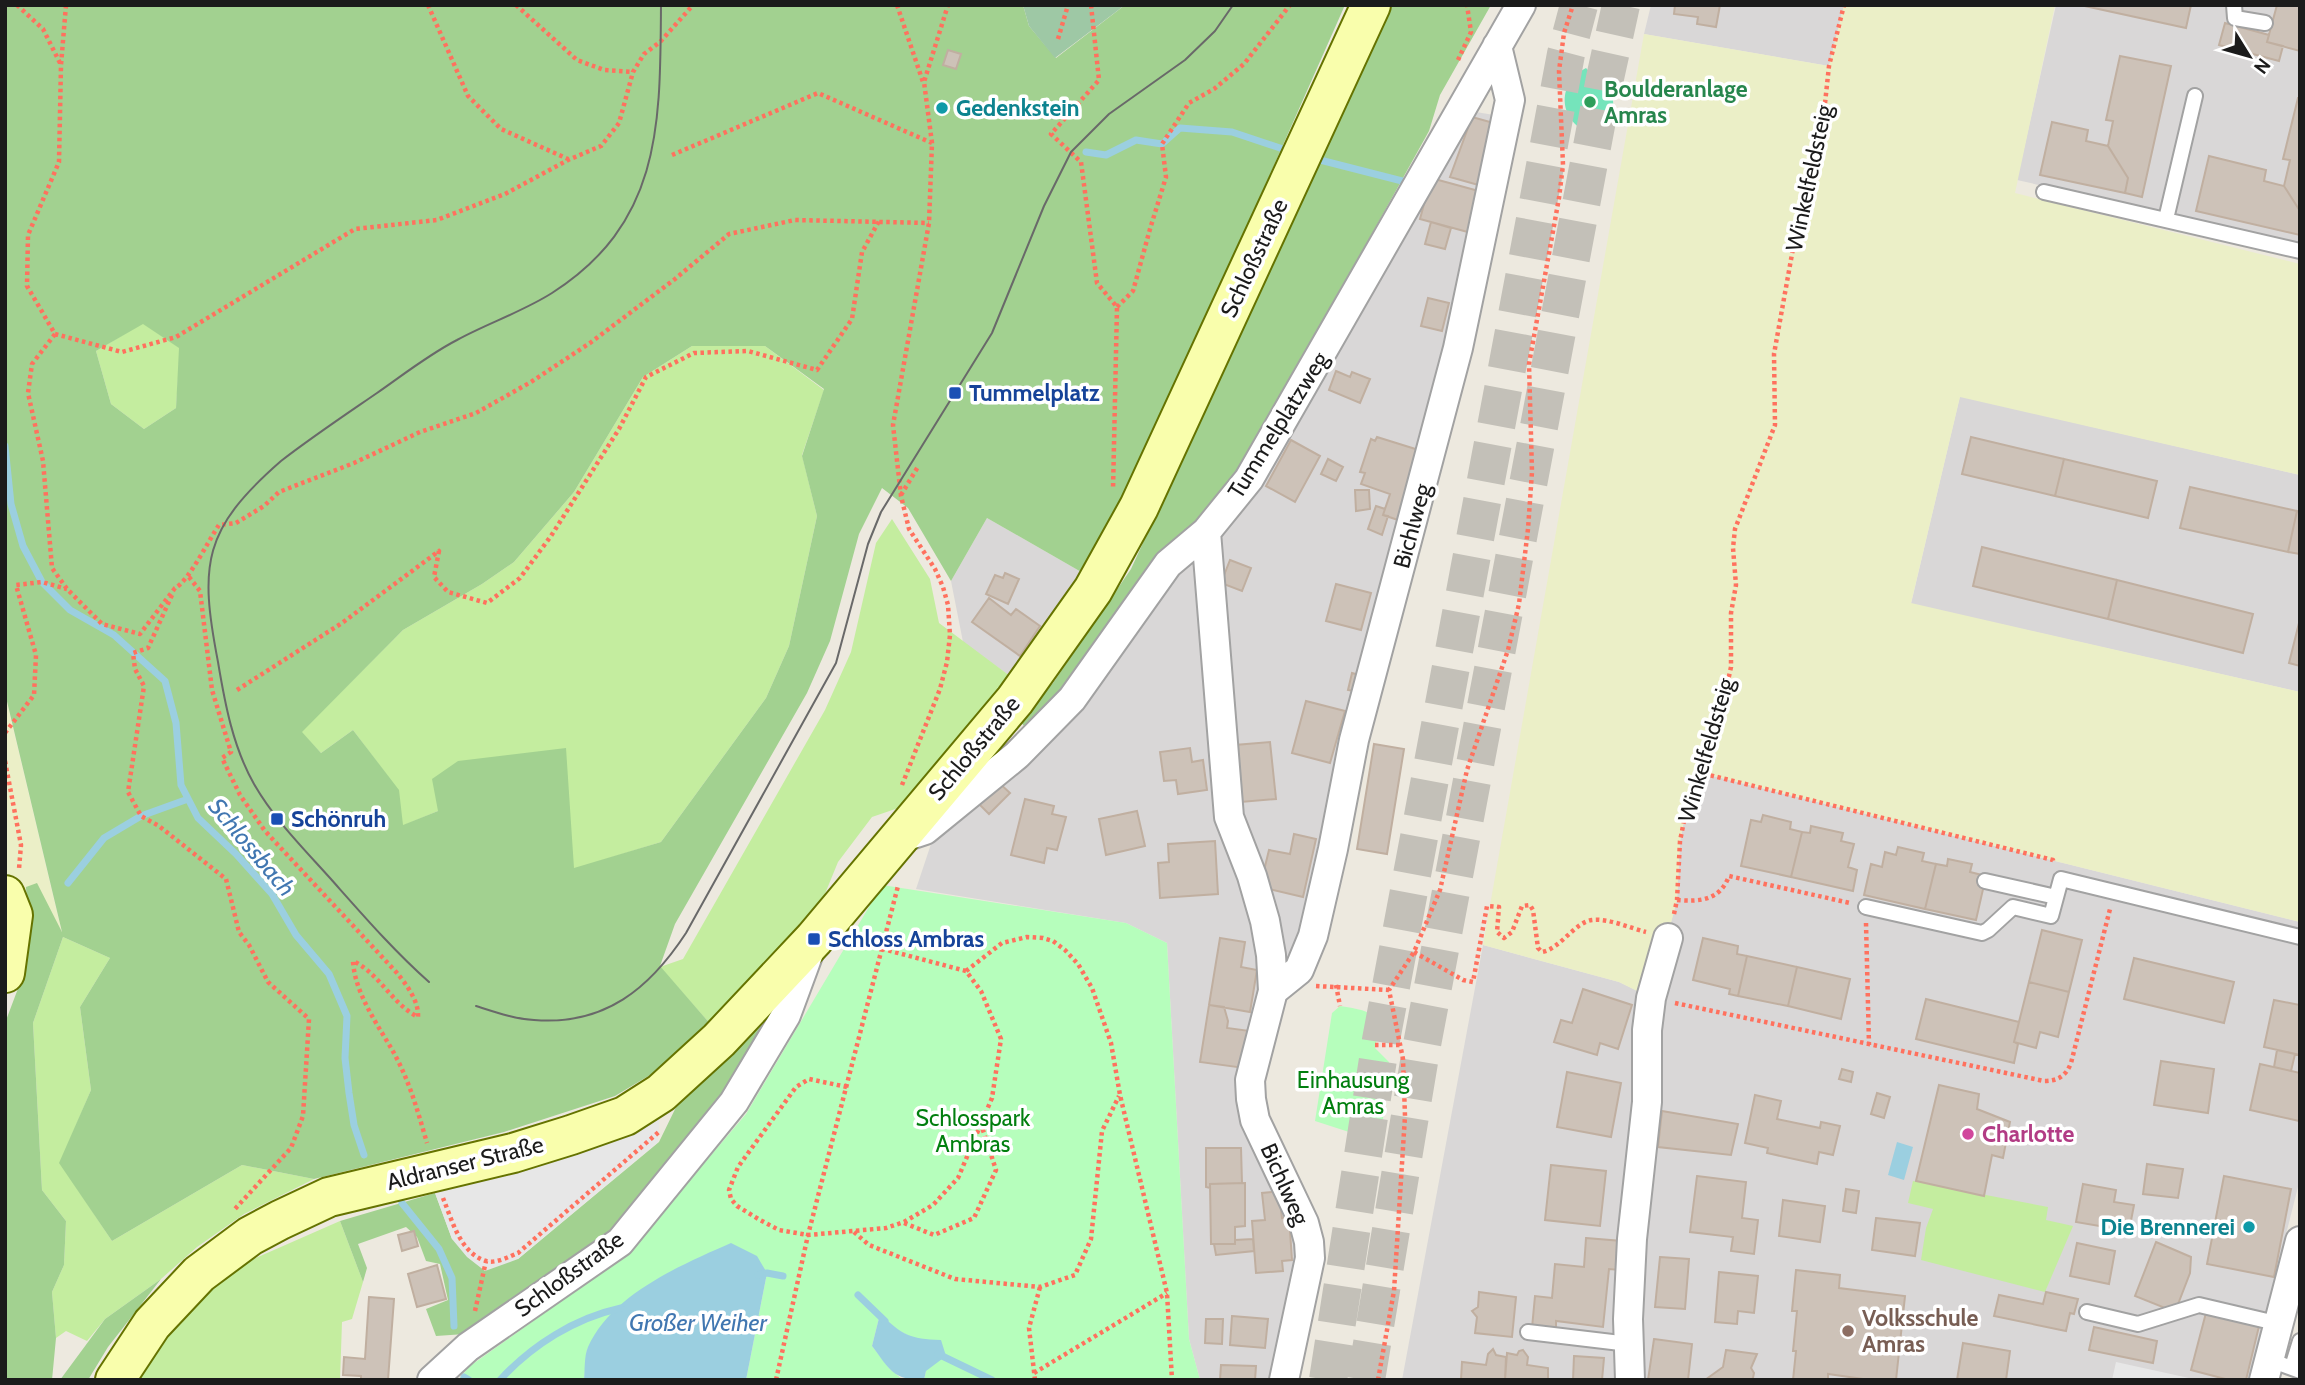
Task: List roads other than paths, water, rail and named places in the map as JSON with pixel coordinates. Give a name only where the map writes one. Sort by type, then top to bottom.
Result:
[{"type":"main road","name":"Schloßstraße","points":[[814,939],[1015,700],[1112,559],[1371,5]]},
{"type":"main road","points":[[5,973],[9,905]]},
{"type":"main road","name":"Aldranser Straße","points":[[115,1380],[130,1354],[176,1296],[223,1256],[280,1220],[329,1197],[513,1153],[625,1116],[661,1093],[719,1040],[814,939]]},
{"type":"street","name":"Tummelplatzweg","points":[[898,839],[925,830],[1017,755],[1072,699],[1167,564],[1206,532],[1256,467],[1339,327],[1521,5]]},
{"type":"street","name":"Bichlweg","points":[[1284,1380],[1310,1258],[1309,1242],[1304,1223],[1255,1120],[1250,1080],[1283,984],[1304,961],[1313,936],[1354,740],[1458,348],[1510,100],[1497,46]]},
{"type":"street","name":"Bichlweg","points":[[1206,532],[1229,817],[1251,876],[1265,921],[1271,955],[1283,984]]},
{"type":"street","points":[[1630,1380],[1632,1239],[1647,1102],[1645,1056],[1651,998],[1668,938]]},
{"type":"street","name":"Schloßstraße","points":[[432,1380],[468,1347],[620,1242],[734,1102],[786,1014],[814,939]]},
{"type":"street","points":[[2281,1370],[2290,1332],[2300,1241]]},
{"type":"lane","points":[[2234,5],[2235,18],[2264,23]]},
{"type":"lane","points":[[2166,219],[2195,96]]},
{"type":"lane","points":[[2044,192],[2300,251]]},
{"type":"lane","points":[[1866,906],[1982,933],[2013,907],[2051,916],[2061,879],[2300,937]]},
{"type":"lane","points":[[1985,881],[2056,897]]},
{"type":"lane","points":[[2087,1312],[2138,1324],[2199,1305],[2290,1332]]},
{"type":"lane","points":[[1528,1332],[1629,1344]]},
{"type":"water","points":[[1897,1142],[1913,1147],[1904,1180],[1888,1175]]},
{"type":"water","name":"Großer Weiher","points":[[731,1243],[757,1256],[767,1273],[746,1380],[584,1380],[588,1347],[613,1311],[650,1283]]},
{"type":"water","points":[[880,1314],[907,1334],[941,1340],[946,1356],[926,1371],[924,1380],[899,1376],[872,1346]]},
{"type":"waterway","points":[[1086,152],[1106,155],[1136,140],[1162,144],[1180,128],[1232,132],[1283,149]]},
{"type":"waterway","points":[[1320,160],[1410,183]]},
{"type":"waterway","name":"Schlossbach","points":[[5,446],[11,504],[23,546],[42,582],[70,610],[114,635],[165,681],[176,723],[181,785],[198,818],[236,854],[272,894],[296,935],[329,974],[347,1016],[345,1058],[349,1093],[354,1125],[364,1155]]},
{"type":"waterway","points":[[68,883],[104,838],[141,816],[188,799]]},
{"type":"waterway","name":"Schlossbach","points":[[402,1203],[439,1249],[452,1278],[454,1326]]},
{"type":"waterway","name":"Schlossbach","points":[[758,1275],[767,1273],[783,1276]]},
{"type":"waterway","name":"Schlossbach","points":[[858,1295],[885,1321]]},
{"type":"waterway","name":"Schlossbach","points":[[500,1380],[526,1355],[555,1335],[587,1319],[621,1308]]},
{"type":"waterway","name":"Schlossbach","points":[[938,1354],[992,1380]]},
{"type":"waterway","name":"Schlossbach","points":[[464,1377],[469,1380]]},
{"type":"tunnel","points":[[1328,1380],[1381,1040],[1566,54],[1579,5]]},
{"type":"tunnel","points":[[1366,1380],[1421,1050],[1621,5]]},
{"type":"tram line","points":[[429,982],[378,932],[289,833],[254,784],[235,740],[212,628],[209,573],[213,550],[236,507],[281,461],[436,352],[552,293],[589,265],[616,234],[635,202],[648,166],[659,89],[661,5]]},
{"type":"tram line","points":[[476,1006],[527,1019],[559,1020],[583,1017],[604,1010],[623,999],[657,971],[672,953],[686,933],[836,663],[868,544],[881,512],[992,333],[1044,206],[1071,152],[1109,114],[1185,60],[1215,31],[1233,5]]},
{"type":"place","name":"Boulderanlage Amras","points":[[1590,102]]},
{"type":"place","name":"Gedenkstein","points":[[942,108]]},
{"type":"place","name":"Tummelplatz","points":[[955,393]]},
{"type":"place","name":"Schönruh","points":[[277,819]]},
{"type":"place","name":"Schloss Ambras","points":[[814,939]]},
{"type":"place","name":"Charlotte","points":[[1968,1134]]},
{"type":"place","name":"Die Brennerei","points":[[2249,1227]]},
{"type":"place","name":"Volksschule Amras","points":[[1848,1331]]},
{"type":"park label","name":"Einhausung Amras","points":[[1353,1093]]},
{"type":"park label","name":"Schlosspark Ambras","points":[[973,1131]]}]
